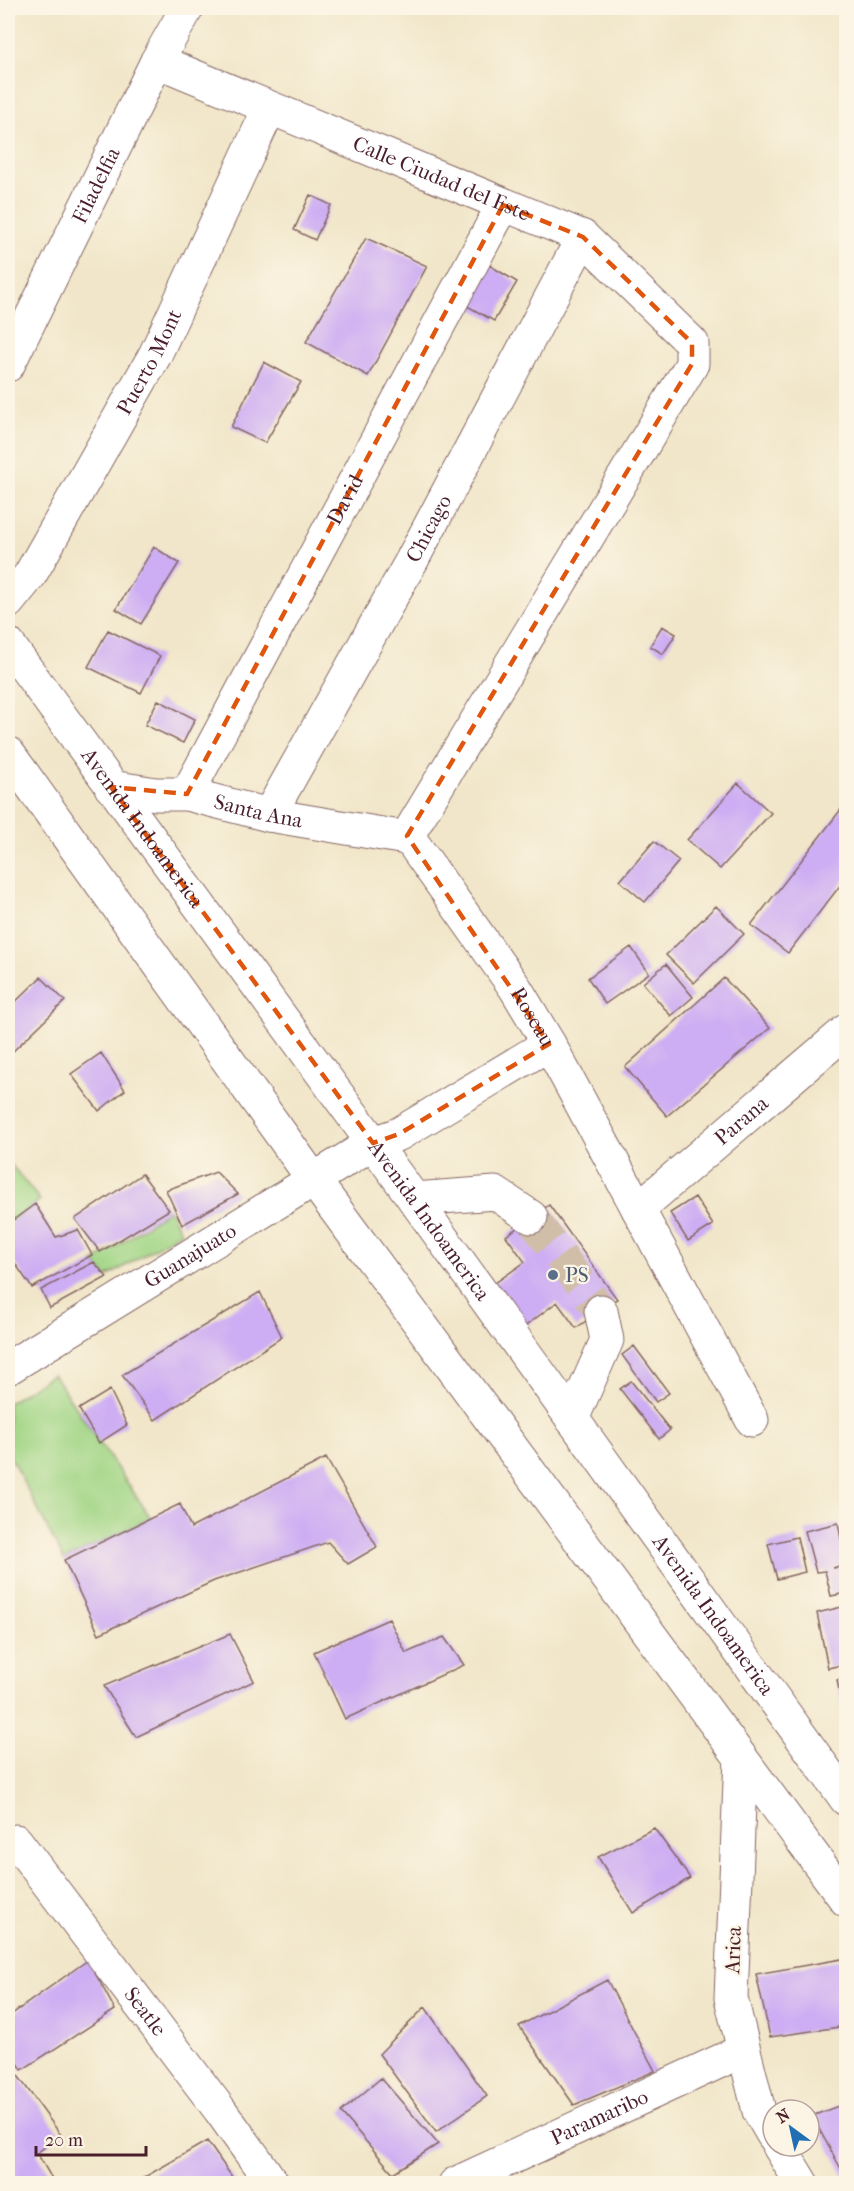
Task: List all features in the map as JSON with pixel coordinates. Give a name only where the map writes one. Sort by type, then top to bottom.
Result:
[{"type":"street","name":"Filadelfia","points":[[8,365],[157,61],[187,8]]},
{"type":"street","name":"Calle Ciudad del Este","points":[[157,61],[583,237],[692,343],[692,364],[406,838]]},
{"type":"street","name":"Puerto Mont","points":[[8,602],[30,576],[155,355],[269,109]]},
{"type":"street","name":"David","points":[[187,794],[503,205]]},
{"type":"street","name":"Chicago","points":[[269,815],[412,560],[583,237]]},
{"type":"street","name":"Avenida Indoamerica","points":[[8,644],[414,1199],[846,1799]]},
{"type":"street","points":[[8,753],[312,1179],[846,1900]]},
{"type":"street","name":"Santa Ana","points":[[111,787],[156,795],[187,794],[269,815],[406,838]]},
{"type":"street","name":"Roseau","points":[[406,838],[418,848],[477,933],[549,1044],[753,1420]]},
{"type":"street","name":"Parana","points":[[639,1209],[846,1031]]},
{"type":"street","name":"Guanajuato","points":[[8,1368],[246,1224],[312,1179],[373,1143],[399,1134],[549,1044]]},
{"type":"street","points":[[414,1199],[495,1193],[531,1217]]},
{"type":"street","points":[[572,1419],[607,1341],[601,1311]]},
{"type":"street","name":"Arica","points":[[741,1758],[731,1998],[742,2051],[761,2114]]},
{"type":"street","name":"Seatle","points":[[16,1841],[220,2110],[273,2184]]},
{"type":"street","name":"Paramaribo","points":[[455,2184],[742,2051]]},
{"type":"street","points":[[786,2158],[802,2184]]},
{"type":"highlighted area","points":[[503,205],[583,237],[692,343],[692,364],[407,836],[549,1044],[399,1134],[373,1143],[111,787],[187,794]]},
{"type":"green space","points":[[8,1163],[40,1200],[8,1224]]},
{"type":"green space","points":[[169,1210],[181,1232],[107,1277],[94,1262]]},
{"type":"green space","points":[[53,1374],[151,1518],[64,1560],[8,1452],[8,1403]]},
{"type":"building","points":[[310,195],[331,205],[315,240],[294,230]]},
{"type":"building","points":[[366,238],[427,266],[368,376],[306,342]]},
{"type":"building","points":[[484,262],[517,282],[494,321],[460,302]]},
{"type":"building","points":[[264,362],[301,382],[265,443],[231,427]]},
{"type":"building","points":[[154,547],[179,563],[141,624],[116,609]]},
{"type":"building","points":[[662,626],[676,634],[663,654],[650,646]]},
{"type":"building","points":[[108,630],[160,656],[141,693],[88,667]]},
{"type":"building","points":[[158,700],[195,719],[183,743],[145,725]]},
{"type":"building","points":[[738,783],[771,813],[720,869],[687,840]]},
{"type":"building","points":[[846,803],[846,878],[788,953],[751,925]]},
{"type":"building","points":[[654,841],[679,861],[645,902],[620,881]]},
{"type":"building","points":[[716,906],[744,934],[694,983],[666,955]]},
{"type":"building","points":[[631,947],[649,973],[605,1004],[588,978]]},
{"type":"building","points":[[666,964],[693,997],[671,1016],[643,983]]},
{"type":"building","points":[[41,977],[65,1001],[8,1056],[8,1009]]},
{"type":"building","points":[[724,978],[770,1028],[667,1116],[625,1067]]},
{"type":"building","points":[[101,1053],[125,1090],[99,1111],[71,1074]]},
{"type":"building","points":[[216,1172],[238,1194],[182,1225],[166,1190]]},
{"type":"building","points":[[142,1174],[169,1210],[100,1252],[75,1219]]},
{"type":"building","points":[[695,1197],[713,1225],[688,1241],[670,1213]]},
{"type":"building","points":[[35,1204],[56,1237],[78,1230],[92,1255],[32,1288],[8,1253],[8,1224]]},
{"type":"building","name":"PS","points":[[549,1205],[617,1299],[576,1328],[557,1302],[519,1331],[488,1288],[525,1262],[506,1236]]},
{"type":"building","points":[[94,1262],[107,1277],[50,1308],[41,1290]]},
{"type":"building","points":[[260,1292],[282,1337],[155,1420],[122,1375]]},
{"type":"building","points":[[634,1346],[669,1393],[656,1402],[622,1355]]},
{"type":"building","points":[[631,1381],[670,1430],[659,1439],[620,1389]]},
{"type":"building","points":[[110,1390],[127,1425],[99,1443],[79,1409]]},
{"type":"building","points":[[326,1458],[377,1547],[348,1564],[328,1542],[214,1581],[99,1634],[64,1560],[180,1504],[191,1528]]},
{"type":"building","points":[[838,1523],[846,1564],[833,1568],[846,1566],[846,1593],[831,1596],[825,1571],[816,1572],[805,1531]]},
{"type":"building","points":[[797,1537],[805,1572],[777,1579],[768,1544]]},
{"type":"building","points":[[846,1606],[846,1664],[828,1668],[817,1613]]},
{"type":"building","points":[[389,1619],[406,1653],[444,1637],[464,1665],[345,1719],[314,1652]]},
{"type":"building","points":[[230,1634],[254,1681],[136,1737],[104,1686]]},
{"type":"building","points":[[846,1677],[846,1721],[845,1721],[837,1680]]},
{"type":"building","points":[[654,1828],[690,1878],[633,1913],[598,1857]]},
{"type":"building","points":[[842,1959],[846,2026],[770,2037],[756,1974]]},
{"type":"building","points":[[88,1960],[115,2010],[22,2070],[8,2046],[8,2017]]},
{"type":"building","points":[[607,1980],[655,2071],[574,2105],[519,2026]]},
{"type":"building","points":[[425,2007],[487,2096],[436,2132],[379,2054]]},
{"type":"building","points":[[8,2062],[61,2135],[37,2153],[55,2184],[8,2184]]},
{"type":"building","points":[[381,2078],[438,2144],[393,2173],[341,2112]]},
{"type":"building","points":[[846,2103],[846,2178],[821,2132],[821,2113]]},
{"type":"building","points":[[207,2141],[237,2184],[136,2182]]},
{"type":"tunnel","points":[[531,1217],[601,1311]]},
{"type":"place","name":"PS","points":[[553,1275]]}]
